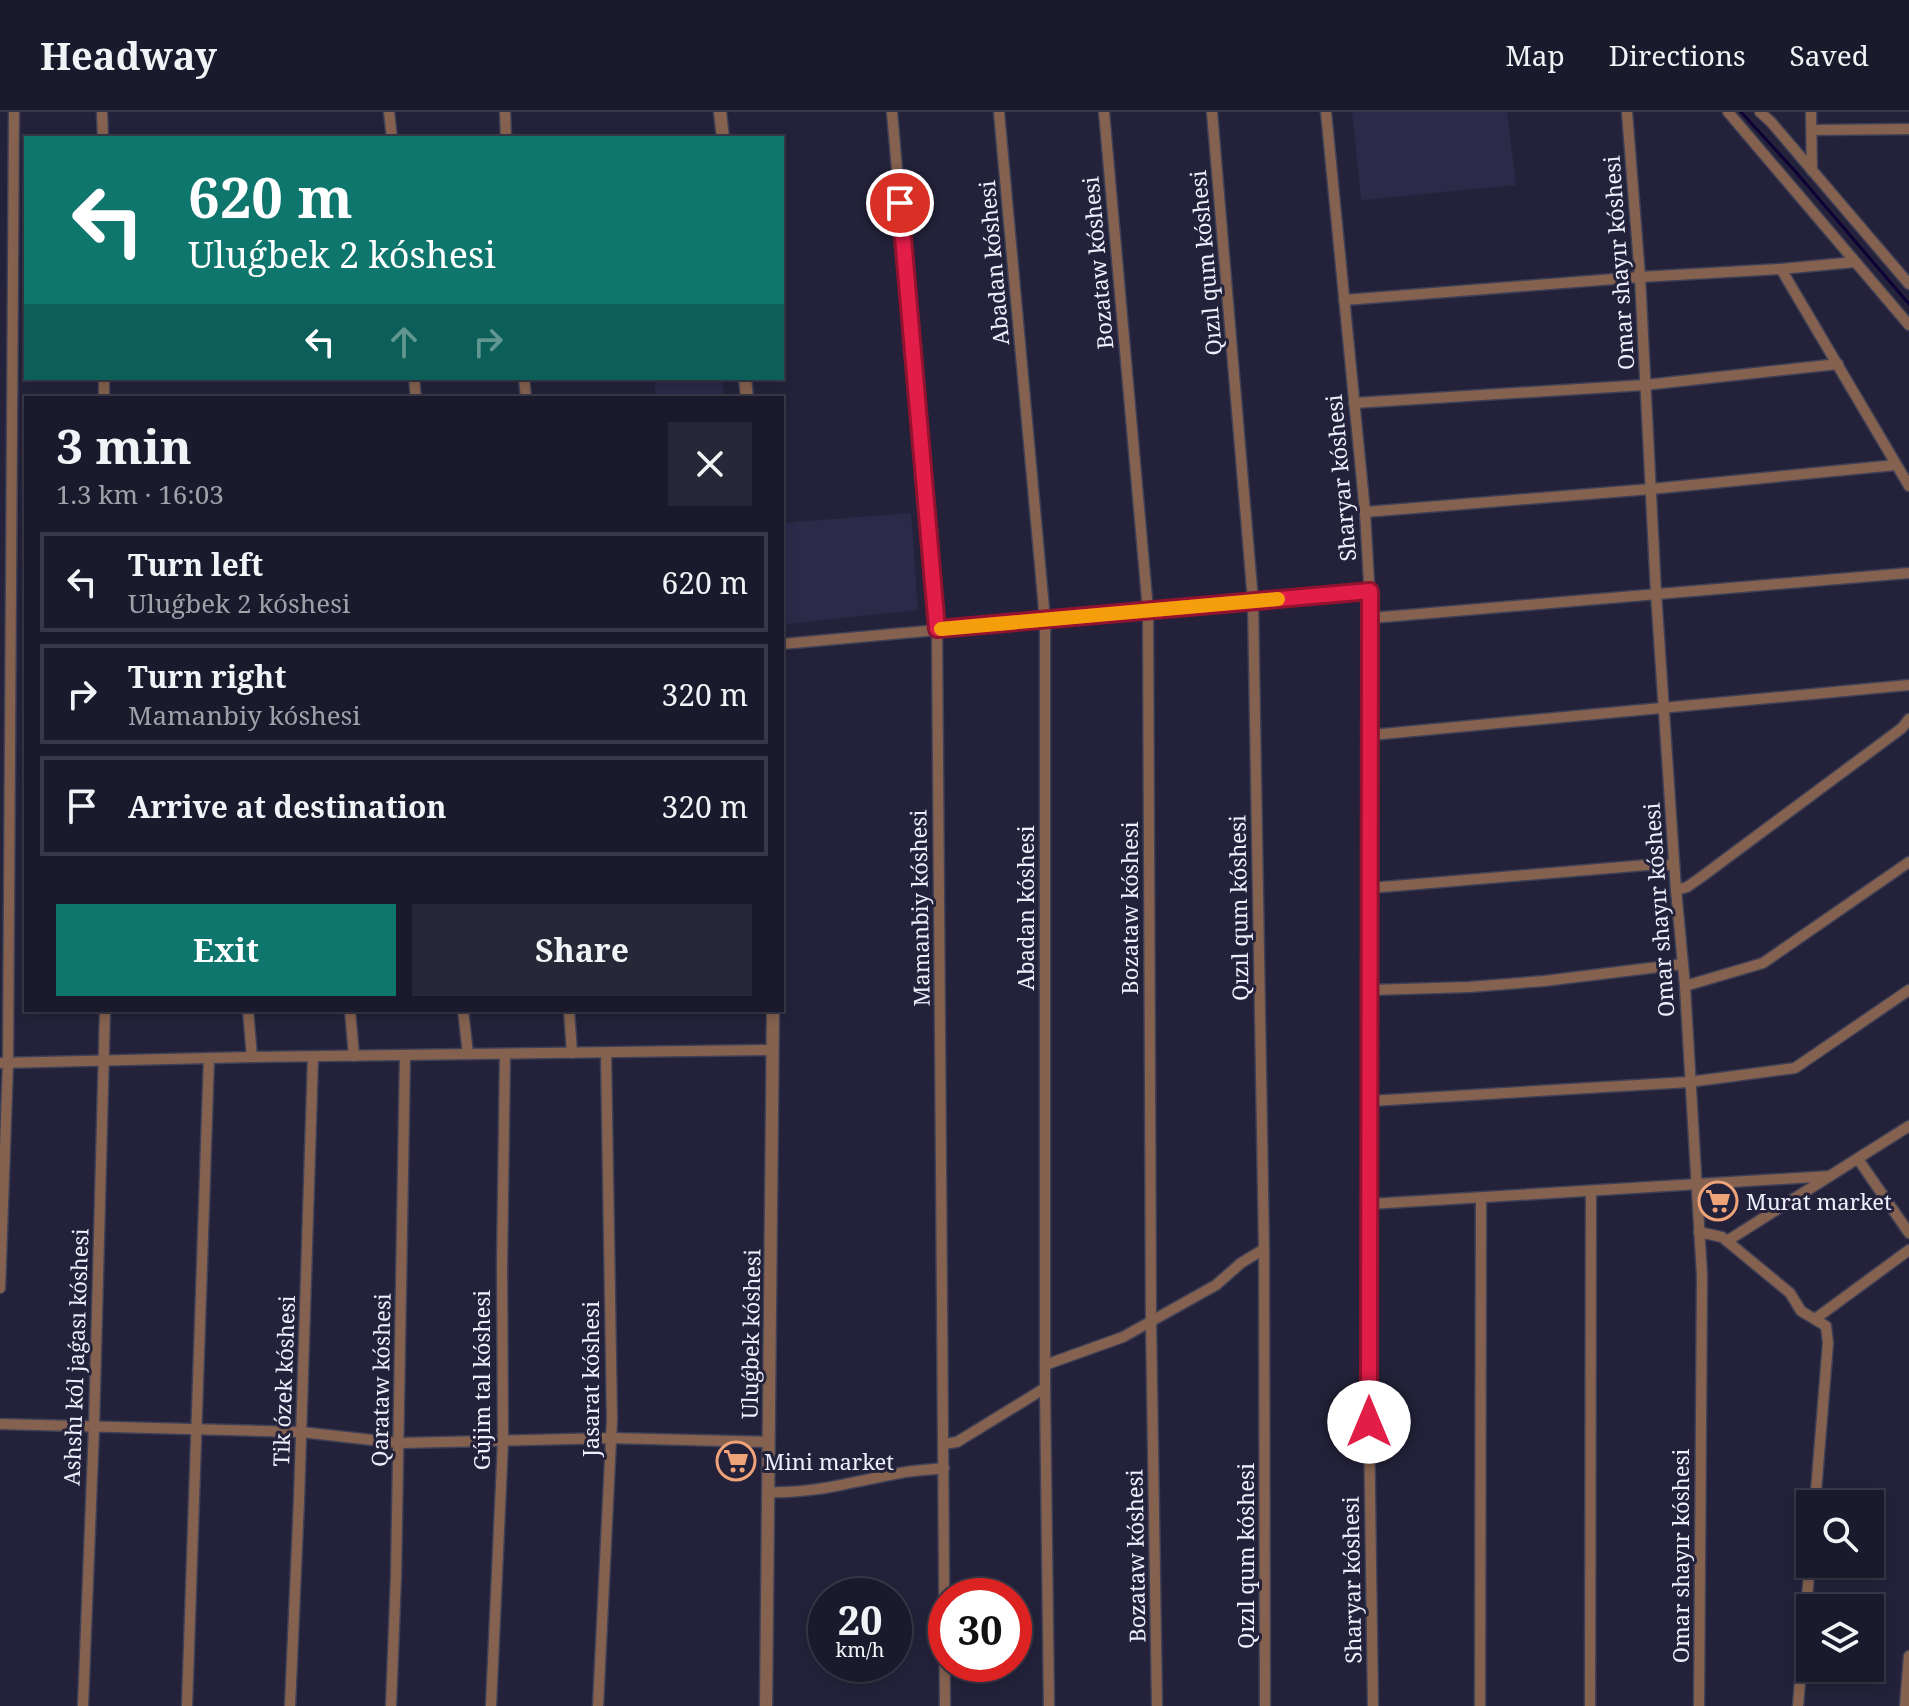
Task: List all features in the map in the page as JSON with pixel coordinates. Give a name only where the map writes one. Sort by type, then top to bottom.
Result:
[{"type":"street","points":[[0,1288],[14,112]]},
{"type":"street","points":[[102,112],[103,136]]},
{"type":"street","points":[[389,112],[392,136]]},
{"type":"street","points":[[505,112],[506,136]]},
{"type":"street","points":[[720,112],[723,136]]},
{"type":"street","name":"Mamanbiy kóshesi","points":[[892,112],[937,629],[945,1706]]},
{"type":"street","name":"Abadan kóshesi","points":[[999,112],[1045,620],[1045,1388],[1049,1706]]},
{"type":"street","name":"Bozataw kóshesi","points":[[1104,112],[1148,610],[1151,1321],[1157,1706]]},
{"type":"street","name":"Qızıl qum kóshesi","points":[[1212,112],[1253,601],[1264,1249],[1265,1706]]},
{"type":"street","name":"Sharyar kóshesi","points":[[1326,112],[1365,512],[1371,618],[1369,1422],[1373,1706]]},
{"type":"street","name":"Omar shayır kóshesi","points":[[1627,112],[1702,1276],[1699,1706]]},
{"type":"street","points":[[1728,112],[1909,325]]},
{"type":"street","points":[[1760,112],[1909,284]]},
{"type":"street","points":[[1811,112],[1812,171]]},
{"type":"street","points":[[1812,130],[1909,129]]},
{"type":"street","points":[[1344,300],[1855,262]]},
{"type":"street","points":[[1781,269],[1909,486]]},
{"type":"street","points":[[1354,403],[1645,385],[1838,364]]},
{"type":"street","points":[[1365,512],[1896,465]]},
{"type":"street","points":[[1371,618],[1909,573]]},
{"type":"street","points":[[784,644],[1370,591]]},
{"type":"street","points":[[1371,735],[1909,685]]},
{"type":"street","points":[[1676,890],[1700,878],[1902,728],[1909,719]]},
{"type":"street","points":[[1685,986],[1763,963],[1909,862]]},
{"type":"street","points":[[1370,888],[1674,865]]},
{"type":"street","points":[[1370,990],[1544,981],[1683,964]]},
{"type":"street","points":[[1370,1101],[1689,1082],[1795,1068],[1909,990]]},
{"type":"street","name":"Ashshı kól jaǵası kóshesi","points":[[83,1706],[105,1012]]},
{"type":"street","points":[[248,1012],[252,1057]]},
{"type":"street","points":[[350,1012],[354,1056]]},
{"type":"street","points":[[463,1012],[468,1054]]},
{"type":"street","points":[[569,1012],[572,1053]]},
{"type":"street","name":"Uluǵbek kóshesi","points":[[766,1706],[773,1012]]},
{"type":"street","points":[[4,1063],[773,1050]]},
{"type":"street","name":"Jasarat kóshesi","points":[[598,1706],[611,1438],[606,1053]]},
{"type":"street","name":"Gújim tal kóshesi","points":[[491,1706],[503,1441],[505,1054]]},
{"type":"street","name":"Qarataw kóshesi","points":[[391,1706],[405,1055]]},
{"type":"street","name":"Tik ózek kóshesi","points":[[290,1706],[313,1057]]},
{"type":"street","points":[[187,1706],[209,1058]]},
{"type":"street","points":[[1727,1241],[1909,1126]]},
{"type":"street","points":[[1858,1159],[1909,1233]]},
{"type":"street","points":[[1370,1204],[1830,1176]]},
{"type":"street","points":[[1590,1706],[1591,1191]]},
{"type":"street","points":[[1480,1706],[1481,1198]]},
{"type":"street","points":[[1699,1232],[1722,1237],[1790,1293],[1801,1311],[1826,1326],[1828,1343],[1816,1490]]},
{"type":"street","points":[[1045,1365],[1123,1337],[1216,1285],[1241,1263],[1264,1249]]},
{"type":"street","points":[[1815,1319],[1909,1250]]},
{"type":"street","points":[[944,1444],[957,1442],[1045,1388]]},
{"type":"street","points":[[0,1424],[301,1432],[399,1443],[611,1438],[769,1442]]},
{"type":"street","points":[[768,1492],[794,1493],[944,1468]]},
{"type":"street","points":[[1798,1706],[1809,1578]]},
{"type":"street","points":[[1905,1706],[1909,1656]]},
{"type":"shaded area","points":[[1352,112],[1507,112],[1516,185],[1361,200]]},
{"type":"shaded area","points":[[654,380],[722,380],[724,396],[656,396]]},
{"type":"shaded area","points":[[911,513],[918,610],[786,624],[784,523]]},
{"type":"waterway","points":[[1741,112],[1909,304]]},
{"type":"slow traffic","points":[[941,629],[1278,599]]},
{"type":"place","name":"Murat market","points":[[1718,1201]]},
{"type":"place","name":"Mini market","points":[[736,1461]]},
{"type":"route","points":[[900,203],[937,629],[1370,591],[1369,1422]]}]
